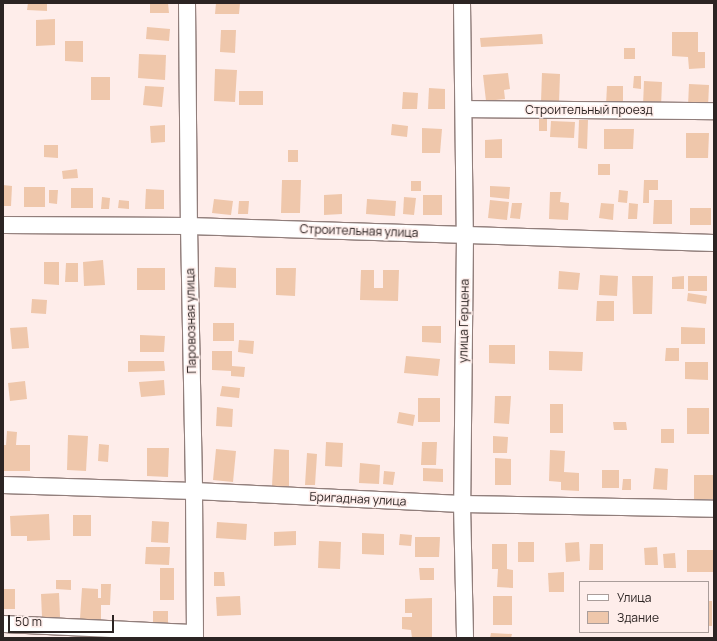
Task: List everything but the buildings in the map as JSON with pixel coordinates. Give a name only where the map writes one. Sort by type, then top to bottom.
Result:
[{"type":"street","name":"Паровозная улица","points":[[187,3],[194,491],[194,635]]},
{"type":"street","name":"улица Герцена","points":[[462,3],[465,235],[462,504],[465,638]]},
{"type":"street","name":"Строительный проезд","points":[[464,109],[714,110]]},
{"type":"street","name":"Строительная улица","points":[[3,225],[189,226],[714,243]]},
{"type":"street","name":"Бригадная улица","points":[[3,485],[194,491],[462,504],[714,509]]},
{"type":"street","points":[[3,624],[194,635]]}]
